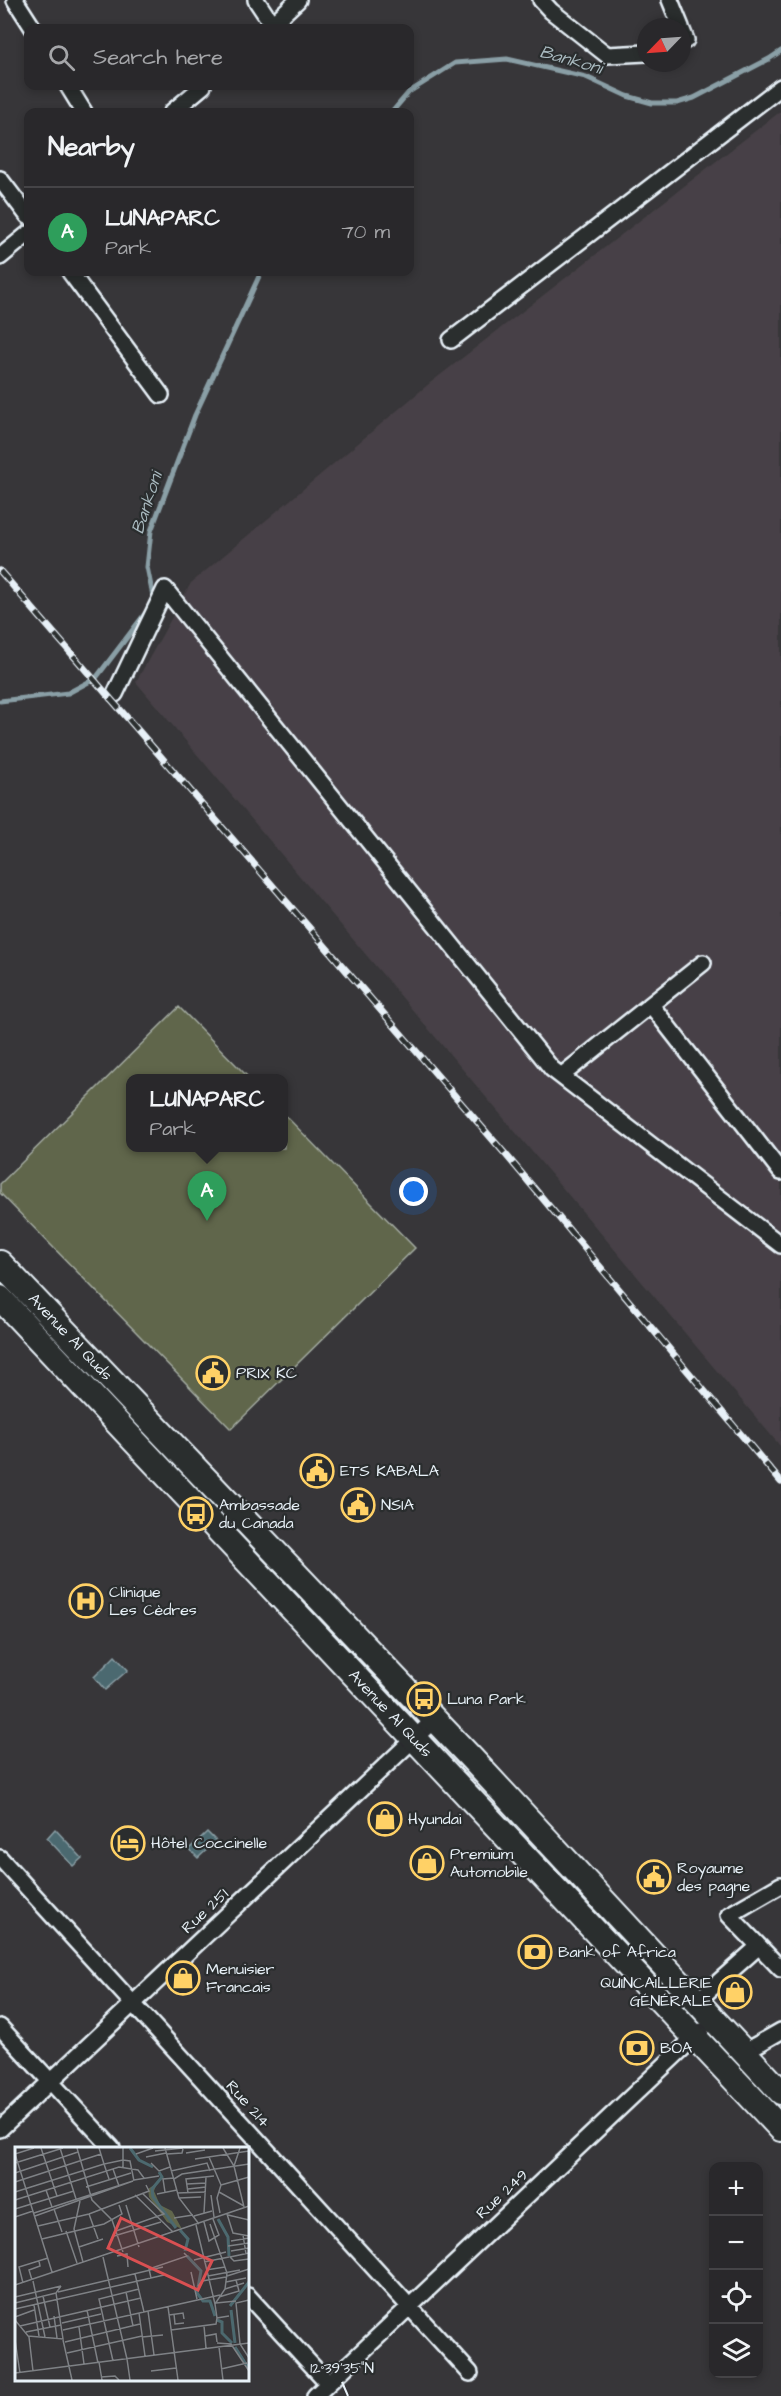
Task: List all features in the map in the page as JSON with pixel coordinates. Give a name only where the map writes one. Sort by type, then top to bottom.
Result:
[{"type":"main road","name":"Avenue Al Quds","points":[[0,1263],[435,1719],[781,2092]]},
{"type":"main road","name":"Avenue Al Quds","points":[[0,1298],[781,2129]]},
{"type":"street","points":[[15,0],[30,24]]},
{"type":"street","points":[[256,0],[269,24]]},
{"type":"street","points":[[272,24],[298,0]]},
{"type":"street","points":[[541,0],[551,11],[607,54],[637,53]]},
{"type":"street","points":[[670,0],[677,18]]},
{"type":"street","points":[[451,340],[781,87]]},
{"type":"street","points":[[70,90],[82,108]]},
{"type":"street","points":[[177,108],[198,90]]},
{"type":"street","points":[[0,179],[24,211]]},
{"type":"street","points":[[0,257],[24,237]]},
{"type":"street","points":[[73,276],[161,395]]},
{"type":"street","points":[[115,694],[165,588],[544,1060],[561,1076],[781,1245]]},
{"type":"street","points":[[561,1076],[703,963]]},
{"type":"street","points":[[651,1005],[781,1172]]},
{"type":"street","name":"Rue 251","points":[[0,2129],[435,1719]]},
{"type":"street","name":"Rue 214","points":[[0,1858],[470,2373]]},
{"type":"street","points":[[781,1885],[729,1915],[781,1969]]},
{"type":"street","points":[[697,2001],[759,1947]]},
{"type":"street","name":"Rue 249","points":[[315,2396],[713,2019]]},
{"type":"street","points":[[0,2027],[111,2147]]},
{"type":"street","points":[[744,2052],[781,2031]]},
{"type":"street","points":[[249,2297],[328,2383]]},
{"type":"shaded area","points":[[781,111],[781,1447],[136,682],[191,583],[430,383]]},
{"type":"green space","points":[[179,1007],[245,1074],[126,1074],[126,1152],[288,1152],[288,1118],[415,1248],[231,1429],[0,1193],[0,1184]]},
{"type":"water","points":[[115,1656],[128,1670],[105,1690],[94,1677]]},
{"type":"water","points":[[55,1829],[82,1858],[73,1866],[47,1838]]},
{"type":"water","points":[[207,1832],[216,1841],[198,1858],[189,1849]]},
{"type":"waterway","name":"Bankoni","points":[[414,89],[455,63],[507,59],[586,77],[627,96],[652,103],[677,103],[694,98],[781,51]]},
{"type":"waterway","name":"Bankoni","points":[[395,108],[412,90]]},
{"type":"waterway","name":"Bankoni","points":[[154,601],[147,567],[151,531],[195,415],[259,276]]},
{"type":"waterway","name":"Bankoni","points":[[0,701],[68,693],[96,678],[147,611]]},
{"type":"railway","points":[[0,571],[507,1156],[781,1482]]},
{"type":"place","name":"LUNAPARC","points":[[207,1221]]},
{"type":"place","name":"PRIX KC","points":[[213,1373]]},
{"type":"place","name":"ETS KABALA","points":[[317,1471]]},
{"type":"place","name":"NSIA","points":[[358,1505]]},
{"type":"place","name":"Ambassade du Canada","points":[[196,1514]]},
{"type":"place","name":"Clinique Les Cèdres","points":[[86,1601]]},
{"type":"place","name":"Luna Park","points":[[424,1699]]},
{"type":"place","name":"Hyundai","points":[[385,1819]]},
{"type":"place","name":"Hôtel Coccinelle","points":[[128,1843]]},
{"type":"place","name":"Premium Automobile","points":[[427,1863]]},
{"type":"place","name":"Royaume des pagne","points":[[654,1877]]},
{"type":"place","name":"Bank of Africa","points":[[535,1952]]},
{"type":"place","name":"Menuisier Francais","points":[[183,1978]]},
{"type":"place","name":"QUINCAILLERIE GÉNÉRALE","points":[[735,1992]]},
{"type":"place","name":"BOA","points":[[637,2048]]}]
